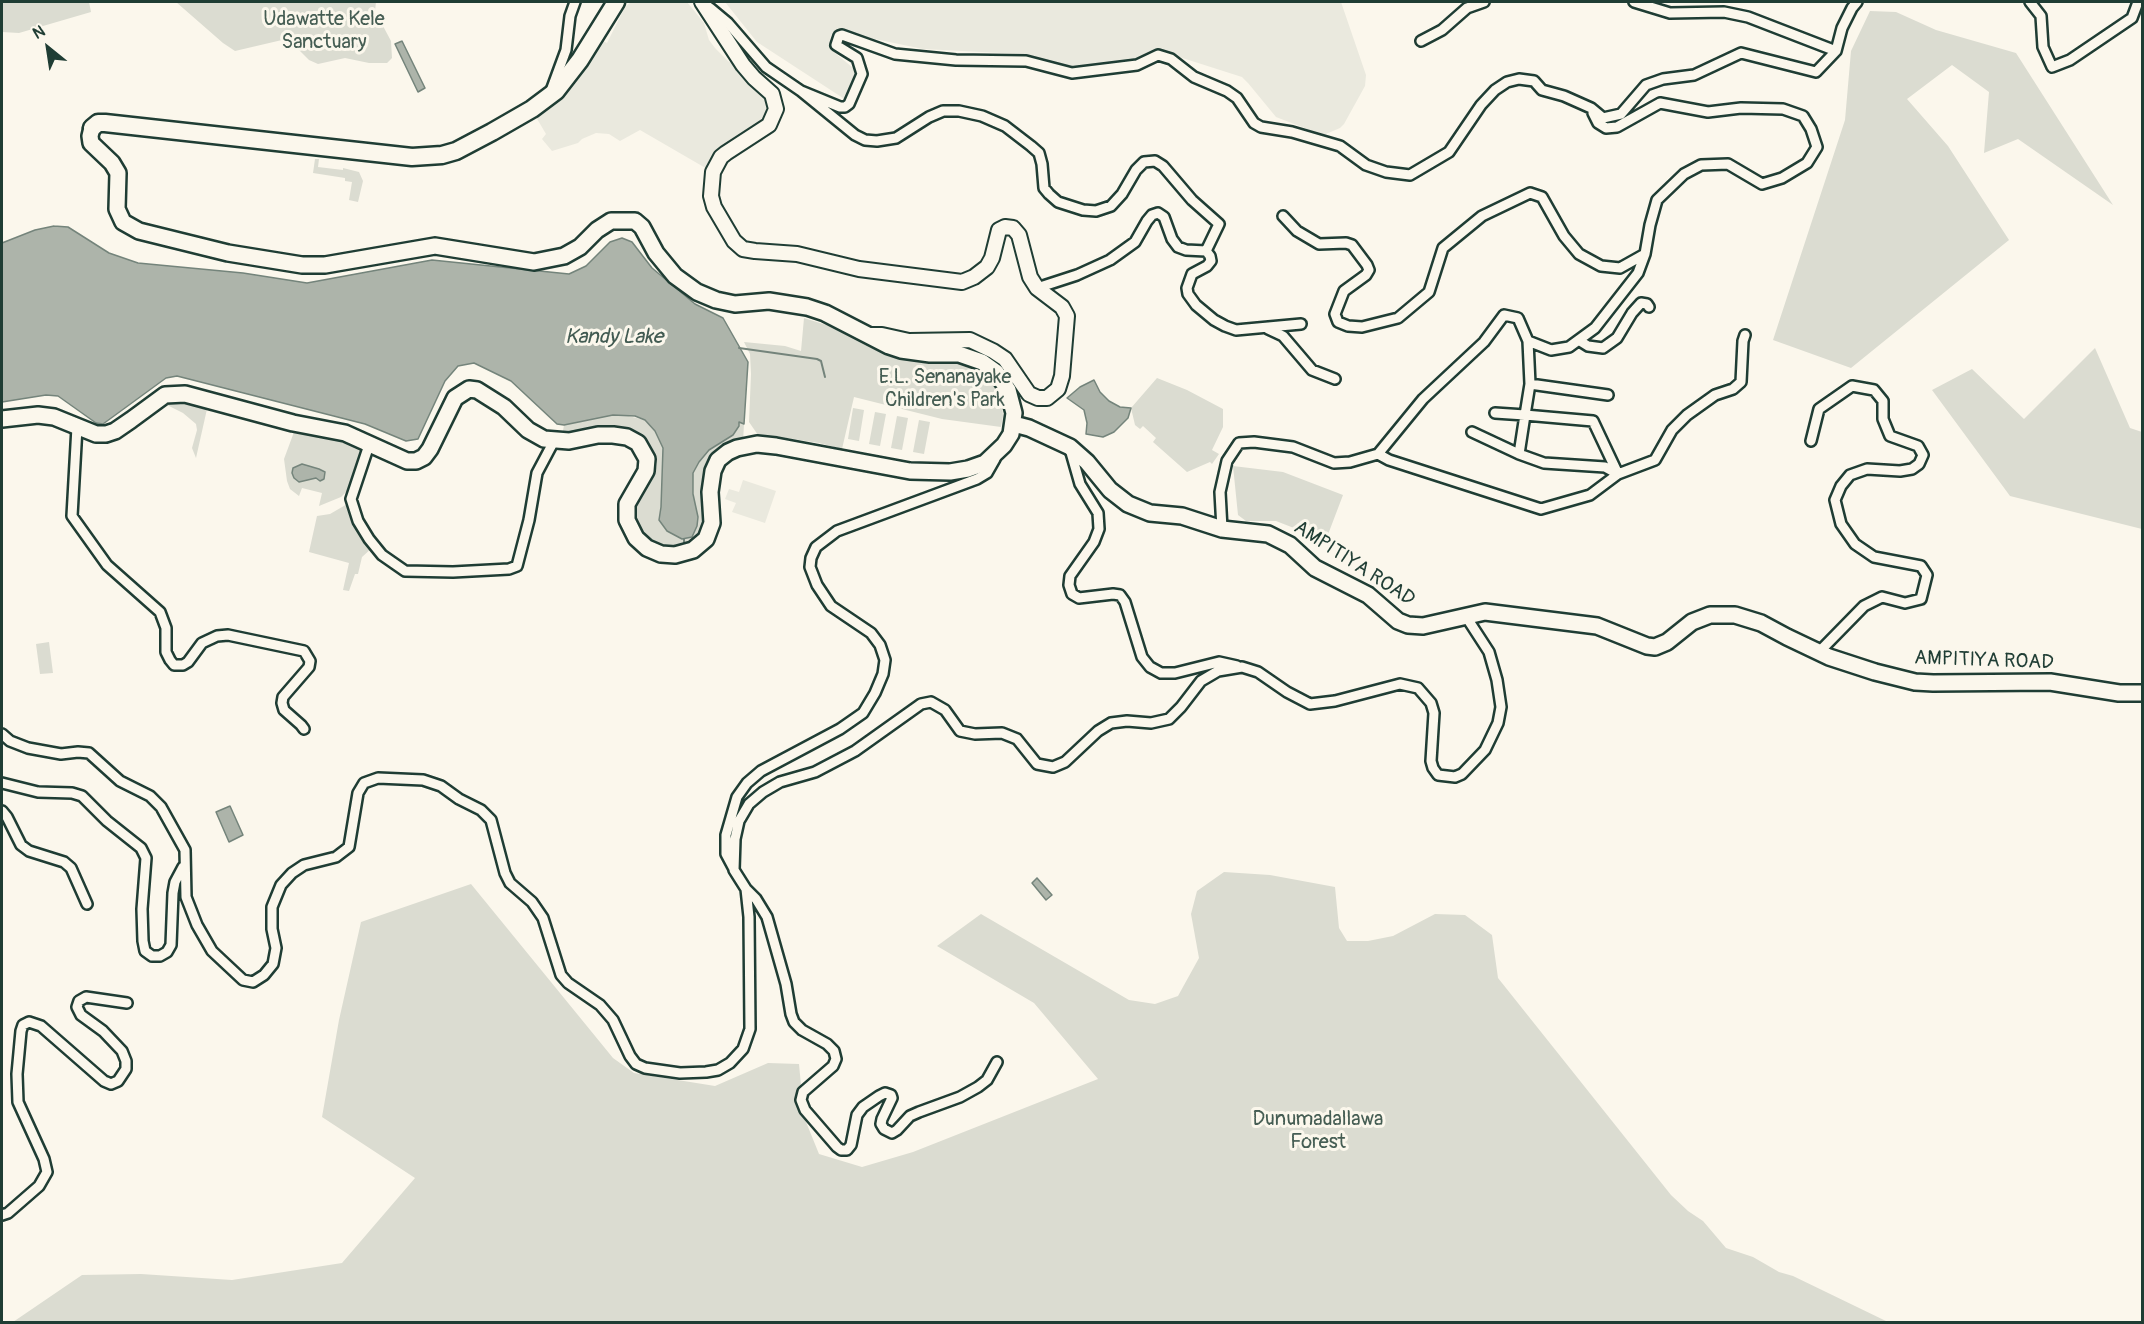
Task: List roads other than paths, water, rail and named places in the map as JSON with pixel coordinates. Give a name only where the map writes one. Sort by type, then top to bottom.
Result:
[{"type":"highway","points":[[92,128],[98,123],[105,123],[412,157],[456,152],[525,114],[550,96],[575,67],[616,2]]},
{"type":"main road","points":[[704,3],[742,65],[770,92],[776,109],[769,125],[721,157],[713,172],[711,196],[714,207],[734,241],[743,249],[797,254],[859,269],[962,282],[974,277],[987,267],[992,258],[999,230],[1005,227],[1013,228],[1019,235],[1030,277],[1037,288],[1062,307],[1067,316],[1062,376],[1058,388],[1047,398],[1038,398],[1029,394],[1005,359],[970,340],[909,341],[882,335],[868,335]]},
{"type":"main road","points":[[2,419],[38,415],[54,417],[96,434],[106,434],[123,426],[165,396],[185,394],[261,416],[345,433],[407,460],[416,461],[430,450],[455,398],[469,389],[477,390],[504,407],[533,434],[554,441],[613,435],[627,437],[638,443],[647,459],[646,471],[627,504],[627,520],[636,538],[647,548],[661,554],[675,555],[693,550],[706,539],[712,523],[710,492],[713,471],[718,460],[728,452],[757,444],[910,471],[968,470],[986,463],[1001,449],[1008,440],[1014,424],[1014,413],[1008,390],[996,372],[982,362],[959,354],[930,354],[901,350],[807,307],[769,301],[735,304],[716,300],[697,292],[675,276],[656,253],[642,227],[635,221],[611,221],[597,230],[580,247],[564,256],[534,262],[435,246],[325,265],[302,265],[228,253],[139,231],[123,222],[117,209],[117,173],[112,163],[95,149],[91,142],[92,128]]},
{"type":"main road","name":"AMPITIYA ROAD","points":[[1014,424],[1037,431],[1070,447],[1087,462],[1110,490],[1128,504],[1149,513],[1182,516],[1222,529],[1268,534],[1290,545],[1315,568],[1368,596],[1398,621],[1408,625],[1423,626],[1485,612],[1598,626],[1647,646],[1656,647],[1667,642],[1692,622],[1710,615],[1735,615],[1761,622],[1819,652],[1875,672],[1915,682],[1933,684],[2050,682],[2119,693],[2142,693]]},
{"type":"street","points":[[550,96],[566,50],[570,16],[575,2]]},
{"type":"street","points":[[1421,41],[1442,30],[1467,8],[1484,2]]},
{"type":"street","points":[[1634,2],[1670,13],[1724,12],[1748,17],[1836,51]]},
{"type":"street","points":[[801,91],[840,107],[849,104],[862,74],[857,58],[836,45],[839,36],[842,35],[895,54],[956,60],[1026,61],[1072,73],[1137,65],[1158,55],[1171,59],[1194,77],[1238,98],[1254,123],[1261,127],[1292,132],[1340,146],[1366,165],[1386,172],[1410,175],[1449,152],[1480,105],[1507,82],[1519,79],[1534,81],[1542,90],[1564,96],[1591,108],[1603,118],[1621,114],[1646,85],[1663,79],[1694,75],[1741,53],[1816,72],[1836,51],[1842,28],[1851,8],[1857,2]]},
{"type":"street","points":[[2030,2],[2041,16],[2043,47],[2052,67],[2070,60],[2132,18],[2138,2]]},
{"type":"street","points":[[704,3],[728,23],[766,67],[801,91],[855,135],[866,140],[896,138],[943,111],[959,111],[981,116],[1005,126],[1039,153],[1044,188],[1058,201],[1069,207],[1096,211],[1111,206],[1144,162],[1155,161],[1163,166],[1192,200],[1219,224],[1206,251]]},
{"type":"street","points":[[1528,341],[1551,350],[1569,347],[1595,328],[1638,273],[1645,254],[1657,200],[1684,174],[1701,165],[1728,165],[1762,184],[1782,178],[1807,163],[1817,147],[1811,129],[1803,116],[1783,109],[1741,108],[1708,112],[1660,104],[1617,127],[1606,128],[1598,123],[1591,108]]},
{"type":"street","points":[[1283,216],[1297,231],[1319,244],[1346,243],[1352,245],[1367,265],[1369,270],[1366,275],[1344,291],[1335,314],[1338,322],[1348,326],[1362,327],[1398,318],[1430,292],[1443,248],[1482,216],[1530,193],[1542,197],[1564,236],[1579,254],[1601,266],[1620,268],[1645,254]]},
{"type":"street","points":[[1037,288],[1077,275],[1110,260],[1135,242],[1152,215],[1158,213],[1164,217],[1172,239],[1178,247],[1186,250],[1206,251],[1210,256],[1211,261],[1207,266],[1192,274],[1188,281],[1188,294],[1196,305],[1225,326],[1236,330],[1301,324]]},
{"type":"street","points":[[1580,341],[1588,346],[1603,348],[1617,338],[1641,303],[1649,307]]},
{"type":"street","points":[[1222,529],[1220,492],[1227,461],[1239,443],[1254,442],[1293,447],[1334,463],[1350,462],[1378,453],[1423,399],[1484,342],[1504,315],[1518,318],[1528,341],[1530,384],[1519,454]]},
{"type":"street","points":[[1265,328],[1283,336],[1311,370],[1335,379]]},
{"type":"street","points":[[1378,453],[1389,460],[1541,509],[1590,495],[1618,474],[1655,460],[1672,430],[1687,415],[1715,395],[1733,389],[1741,382],[1745,335]]},
{"type":"street","points":[[1530,384],[1608,395]]},
{"type":"street","points":[[1811,441],[1819,409],[1852,386],[1874,390],[1883,401],[1882,420],[1890,435],[1918,446],[1923,455],[1919,464],[1912,469],[1900,471],[1867,469],[1850,475],[1840,486],[1835,500],[1841,524],[1855,544],[1874,557],[1921,566],[1927,575],[1921,599],[1905,603],[1882,597],[1864,606],[1819,652]]},
{"type":"street","points":[[1495,413],[1593,421],[1618,474]]},
{"type":"street","points":[[77,427],[72,516],[107,565],[160,612],[166,628],[166,652],[170,660],[174,665],[183,665],[189,662],[202,643],[217,636],[228,635],[304,651],[310,661],[309,667],[283,697],[282,704],[284,710],[304,729]]},
{"type":"street","points":[[1472,432],[1544,463],[1605,467],[1618,474]]},
{"type":"street","points":[[369,445],[351,499],[358,521],[369,538],[382,555],[405,571],[453,572],[509,569],[517,566],[529,520],[537,472],[554,441]]},
{"type":"street","points":[[1070,447],[1080,484],[1098,513],[1099,529],[1094,542],[1070,576],[1069,585],[1072,594],[1079,598],[1120,595],[1125,602],[1142,657],[1150,667],[1161,673],[1175,674],[1219,662],[1258,672],[1287,692],[1310,704],[1351,697],[1400,684],[1418,688],[1431,703],[1434,713],[1433,768],[1438,775],[1455,777],[1462,774],[1485,750],[1498,723],[1501,707],[1497,680],[1489,652],[1465,615]]},
{"type":"street","points":[[997,1062],[987,1080],[978,1087],[960,1097],[910,1116],[892,1133],[884,1129],[881,1124],[892,1098],[891,1095],[879,1096],[863,1107],[858,1115],[851,1145],[841,1150],[837,1147],[805,1110],[801,1100],[803,1092],[833,1066],[836,1059],[834,1051],[827,1044],[802,1030],[790,1014],[786,984],[767,917],[756,898],[746,889],[726,854],[726,835],[737,797],[747,783],[761,771],[840,729],[862,712],[884,674],[885,660],[880,645],[871,633],[831,606],[817,585],[810,567],[816,547],[837,531],[977,479],[987,473],[1001,449]]},
{"type":"street","points":[[734,870],[735,839],[739,821],[749,804],[780,782],[815,772],[855,751],[921,704],[931,702],[945,710],[960,731],[975,734],[1002,733],[1017,739],[1037,764],[1053,767],[1065,762],[1098,731],[1111,723],[1127,721],[1150,723],[1168,718],[1181,707],[1201,681],[1218,671],[1242,667]]},
{"type":"street","points":[[2,734],[10,741],[28,748],[61,754],[88,753],[120,780],[150,795],[162,807],[185,850],[186,897],[197,925],[212,951],[243,980],[253,982],[264,975],[273,964],[276,948],[272,929],[272,907],[281,885],[292,873],[304,866],[336,857],[349,847],[358,793],[364,783],[378,778],[423,780],[441,786],[459,799],[481,810],[491,820],[505,873],[510,883],[532,902],[543,918],[561,975],[568,983],[600,1005],[613,1020],[630,1056],[636,1064],[645,1068],[680,1072],[718,1070],[730,1064],[743,1049],[750,1029],[751,1000],[746,889]]},
{"type":"street","points":[[2,783],[38,792],[72,793],[82,796],[107,821],[141,848],[146,858],[142,909],[143,941],[145,951],[152,956],[160,956],[167,952],[171,945],[172,893],[186,862]]},
{"type":"street","points":[[2,811],[21,845],[37,855],[64,862],[71,868],[87,904]]},
{"type":"street","points":[[2,1215],[8,1213],[39,1186],[47,1172],[44,1158],[18,1102],[17,1074],[23,1025],[29,1022],[41,1026],[104,1081],[111,1084],[118,1081],[126,1069],[122,1051],[81,1014],[77,1007],[79,1001],[87,997],[127,1003]]},
{"type":"water","points":[[402,41],[425,88],[418,92],[395,44]]},
{"type":"water","name":"Kandy Lake","points":[[54,226],[68,227],[109,253],[138,263],[243,273],[307,283],[432,260],[569,274],[586,266],[610,242],[622,238],[632,242],[652,268],[695,304],[723,318],[748,362],[744,424],[739,422],[733,435],[709,450],[693,473],[697,526],[692,537],[682,539],[667,531],[659,520],[663,448],[655,431],[645,420],[635,416],[613,415],[564,425],[557,424],[511,381],[474,363],[458,366],[445,381],[418,439],[406,441],[365,424],[177,376],[166,378],[103,424],[96,423],[58,396],[46,395],[2,402],[2,243],[35,230]]},
{"type":"water","points":[[1094,380],[1100,392],[1109,401],[1120,407],[1131,408],[1128,418],[1114,432],[1103,437],[1086,434],[1087,423],[1084,410],[1067,398],[1080,387]]},
{"type":"water","points":[[302,464],[325,472],[324,479],[320,481],[316,478],[299,482],[292,473],[293,468]]},
{"type":"water","points":[[230,806],[243,835],[229,842],[216,812]]},
{"type":"water","points":[[1037,878],[1052,895],[1046,900],[1032,883]]},
{"type":"waterway","points":[[739,348],[817,359],[821,361],[825,377]]},
{"type":"park label","name":"Udawatte Kele Sanctuary","points":[[324,32]]},
{"type":"park label","name":"E.L. Senanayake Children's Park","points":[[945,390]]},
{"type":"park label","name":"Dunumadallawa Forest","points":[[1318,1132]]}]
